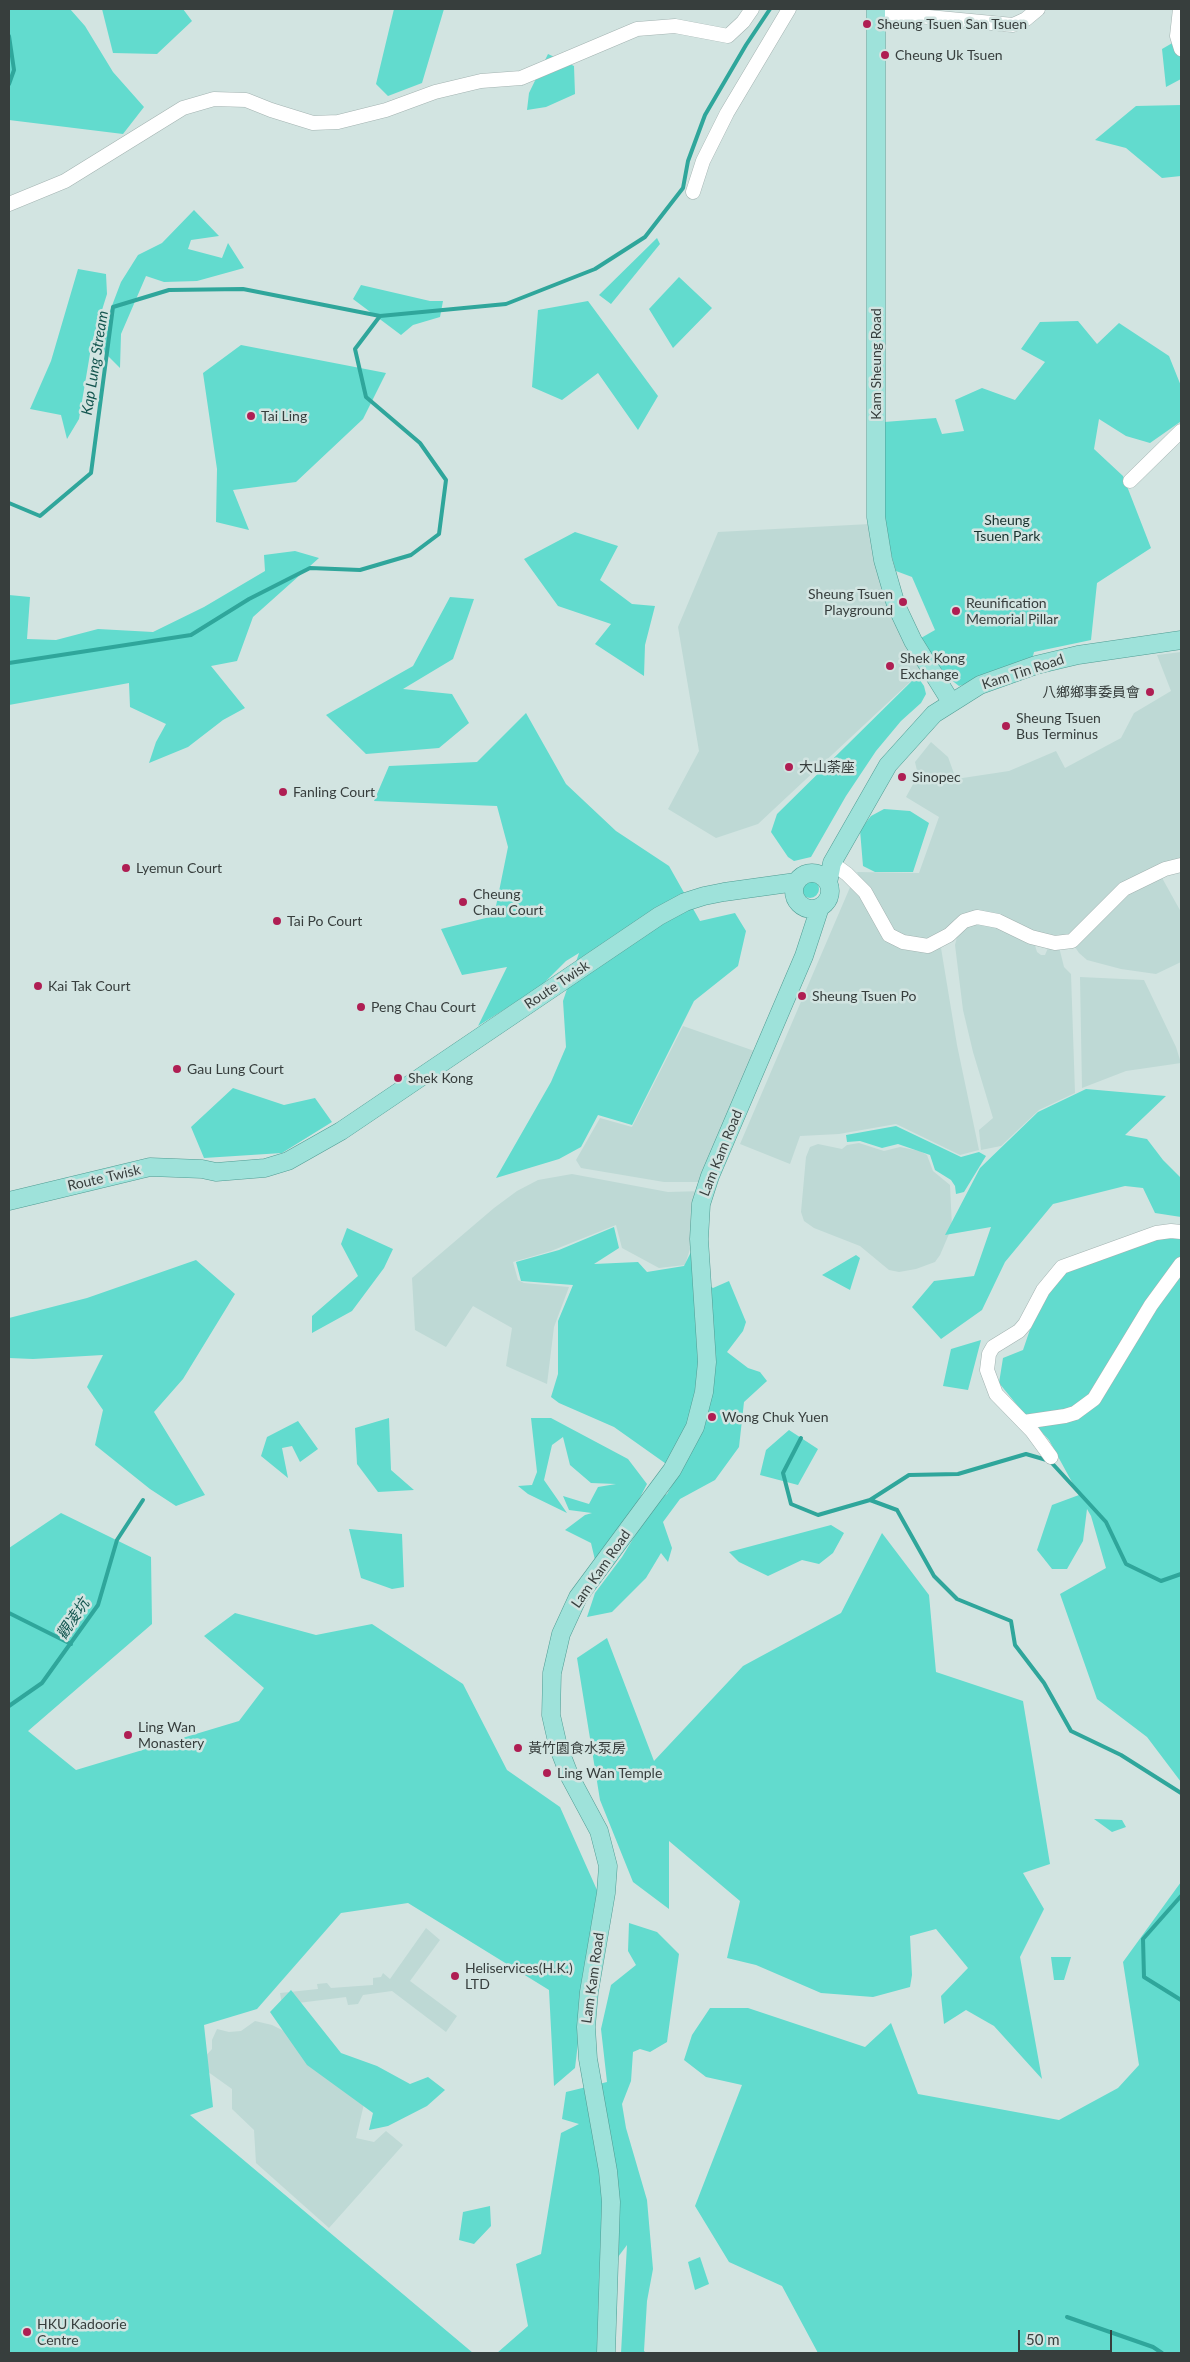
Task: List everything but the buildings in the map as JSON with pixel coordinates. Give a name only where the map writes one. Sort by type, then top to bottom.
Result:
[{"type":"main road","name":"Kam Sheung Road","points":[[876,10],[876,517],[883,560],[896,605],[912,641],[951,702]]},
{"type":"main road","name":"Kam Tin Road","points":[[823,879],[888,764],[920,727],[951,702],[980,686],[1036,665],[1078,655],[1181,640]]},
{"type":"main road","points":[[806,874],[823,879],[828,897],[816,908],[800,904],[795,888],[806,874]]},
{"type":"main road","name":"Route Twisk","points":[[9,1201],[150,1167],[202,1169],[216,1172],[236,1171],[282,1163],[334,1135],[659,916],[685,902],[724,892],[774,887],[795,888]]},
{"type":"main road","name":"Lam Kam Road","points":[[606,2353],[611,2202],[608,2171],[588,2059],[586,2026],[589,1992],[607,1884],[608,1866],[605,1849],[596,1824],[570,1777],[556,1741],[550,1704],[552,1674],[561,1634],[573,1606],[672,1470],[690,1438],[698,1417],[704,1392],[707,1362],[699,1239],[701,1204],[710,1176],[800,965],[812,928],[816,908]]},
{"type":"street","points":[[9,204],[65,181],[183,108],[214,99],[246,100],[312,123],[338,122],[386,110],[435,92],[481,81],[521,78],[637,29],[675,26],[728,36],[743,22],[752,9]]},
{"type":"street","points":[[693,192],[703,161],[727,113],[789,9]]},
{"type":"street","points":[[876,10],[1014,25],[1026,19],[1038,9]]},
{"type":"street","points":[[1180,9],[1177,36],[1181,49]]},
{"type":"street","points":[[1130,481],[1181,431]]},
{"type":"street","points":[[832,864],[847,874],[864,892],[889,935],[903,942],[928,946],[949,935],[964,920],[977,917],[998,921],[1031,937],[1055,943],[1072,941],[1124,889],[1165,869],[1181,865]]},
{"type":"street","points":[[1052,1457],[1024,1422],[996,1394],[989,1380],[987,1362],[993,1347],[1019,1331],[1025,1324],[1043,1290],[1062,1267],[1156,1233],[1181,1232]]},
{"type":"street","points":[[1024,1422],[1076,1413],[1094,1399],[1151,1305],[1181,1264]]},
{"type":"shaded area","points":[[870,524],[925,668],[758,824],[716,838],[668,809],[699,751],[678,627],[718,532]]},
{"type":"shaded area","points":[[1181,652],[1181,860],[1176,860],[1074,933],[1065,937],[1033,932],[988,914],[934,941],[898,937],[866,891],[857,872],[919,873],[939,817],[906,797],[918,775],[915,762],[931,742],[948,757],[956,779],[1009,771],[1056,751],[1065,768],[1121,738],[1134,713],[1171,691],[1157,655]]},
{"type":"shaded area","points":[[1161,876],[1181,912],[1181,962],[1156,974],[1121,969],[1087,960],[1079,953],[1075,947],[1080,939],[1114,902]]},
{"type":"shaded area","points":[[851,885],[858,890],[892,944],[901,949],[915,951],[941,948],[957,1045],[979,1150],[960,1155],[896,1124],[839,1134],[800,1136],[790,1164],[740,1144]]},
{"type":"shaded area","points":[[981,922],[1034,942],[1037,952],[1041,955],[1045,955],[1048,948],[1059,947],[1064,967],[1071,974],[1075,1093],[1039,1110],[1001,1146],[981,1150],[979,1130],[993,1118],[973,1052],[963,1010],[955,945],[957,937],[966,926]]},
{"type":"shaded area","points":[[1080,977],[1144,980],[1176,1047],[1181,1063],[1126,1071],[1082,1088]]},
{"type":"shaded area","points":[[683,1026],[763,1054],[707,1182],[664,1182],[581,1168],[576,1160],[600,1118],[632,1127]]},
{"type":"shaded area","points":[[859,1143],[884,1151],[900,1147],[920,1151],[927,1155],[933,1171],[950,1185],[952,1227],[935,1262],[916,1269],[899,1272],[889,1270],[860,1246],[814,1228],[804,1221],[801,1212],[806,1157],[810,1147],[818,1144],[842,1149],[847,1145]]},
{"type":"shaded area","points":[[572,1174],[668,1192],[703,1191],[695,1239],[690,1243],[685,1265],[659,1268],[622,1248],[616,1225],[551,1251],[513,1262],[518,1280],[524,1283],[569,1287],[554,1327],[547,1384],[506,1366],[512,1328],[473,1306],[446,1347],[415,1330],[412,1278],[494,1208],[517,1191],[538,1180]]},
{"type":"shaded area","points":[[426,1928],[440,1940],[410,1981],[457,2016],[446,2032],[392,1991],[363,1995],[358,2004],[348,2005],[346,1997],[282,2005],[280,1993],[318,1989],[317,1984],[327,1983],[331,1988],[373,1985],[373,1978],[381,1977],[383,1973],[390,1979]]},
{"type":"shaded area","points":[[255,2021],[272,2025],[294,2036],[364,2104],[356,2138],[374,2142],[386,2131],[403,2145],[329,2228],[256,2163],[254,2130],[232,2109],[232,2089],[204,2069],[203,2059],[212,2049],[212,2040],[217,2029],[229,2032],[241,2031]]},
{"type":"green space","points":[[9,9],[70,9],[85,26],[113,72],[144,107],[123,134],[9,120]]},
{"type":"green space","points":[[102,9],[183,9],[192,21],[157,54],[113,53]]},
{"type":"green space","points":[[394,9],[444,9],[422,83],[388,96],[376,84]]},
{"type":"green space","points":[[1181,38],[1181,79],[1166,87],[1162,49]]},
{"type":"green space","points":[[548,54],[574,66],[575,94],[546,107],[527,110],[529,93]]},
{"type":"green space","points":[[1181,105],[1181,176],[1162,178],[1126,148],[1095,140],[1136,106]]},
{"type":"green space","points":[[194,210],[219,236],[191,240],[188,249],[222,258],[228,243],[244,268],[197,281],[164,282],[146,276],[121,334],[120,368],[97,345],[121,282],[138,255],[162,243]]},
{"type":"green space","points":[[657,238],[660,244],[611,304],[599,295]]},
{"type":"green space","points":[[78,269],[106,274],[107,294],[92,342],[79,419],[67,439],[61,415],[30,409],[51,361]]},
{"type":"green space","points":[[679,277],[712,308],[673,348],[649,309]]},
{"type":"green space","points":[[361,285],[430,301],[443,301],[440,317],[413,325],[401,335],[353,299]]},
{"type":"green space","points":[[588,301],[658,396],[638,430],[598,373],[562,400],[532,387],[538,310]]},
{"type":"green space","name":"Sheung Tsuen Park","points":[[1078,321],[1097,344],[1119,323],[1169,356],[1181,386],[1180,422],[1150,443],[1126,436],[1099,419],[1094,449],[1123,476],[1151,548],[1097,583],[1091,640],[1034,652],[1031,664],[959,686],[945,675],[921,638],[935,630],[912,577],[896,571],[888,543],[883,507],[884,422],[936,418],[942,434],[964,431],[955,400],[982,388],[1015,400],[1045,362],[1021,349],[1040,322]]},
{"type":"green space","points":[[241,345],[386,373],[363,419],[296,482],[233,490],[249,530],[216,522],[217,469],[203,373]]},
{"type":"green space","points":[[575,532],[618,546],[600,580],[632,604],[655,606],[645,645],[644,676],[595,644],[611,624],[558,606],[524,559]]},
{"type":"green space","points":[[295,551],[319,558],[253,617],[237,661],[211,666],[245,708],[223,720],[188,747],[149,763],[156,742],[166,724],[130,707],[129,683],[9,705],[9,595],[30,597],[27,639],[56,640],[98,629],[153,632],[204,607],[265,571],[264,555]]},
{"type":"green space","points":[[450,597],[474,599],[453,659],[403,689],[452,694],[469,723],[439,748],[366,754],[326,715],[413,666]]},
{"type":"green space","points":[[917,676],[924,686],[926,694],[921,703],[901,721],[876,751],[846,796],[811,857],[794,861],[788,857],[771,832],[777,814]]},
{"type":"green space","points":[[526,713],[566,784],[616,831],[669,866],[700,921],[735,913],[746,931],[738,966],[694,1001],[632,1125],[598,1115],[581,1147],[559,1159],[496,1178],[551,1082],[566,1047],[563,1001],[579,953],[566,961],[540,987],[478,1026],[507,967],[462,975],[441,929],[494,916],[508,847],[497,806],[374,801],[389,766],[477,762]]},
{"type":"green space","points":[[884,809],[910,811],[929,823],[913,872],[875,872],[863,866],[860,830],[871,816]]},
{"type":"green space","points":[[810,880],[816,883],[819,889],[816,895],[810,898],[804,895],[801,889],[804,883]]},
{"type":"green space","points":[[233,1088],[284,1105],[315,1098],[332,1122],[282,1153],[204,1158],[191,1127]]},
{"type":"green space","points":[[1086,1089],[1166,1096],[1125,1135],[1147,1139],[1163,1160],[1181,1178],[1181,1217],[1155,1213],[1143,1188],[1125,1186],[1053,1204],[1005,1262],[982,1310],[941,1339],[912,1307],[934,1281],[974,1276],[991,1227],[945,1235],[980,1168],[1038,1112]]},
{"type":"green space","points":[[896,1126],[961,1157],[979,1152],[986,1156],[964,1192],[956,1194],[955,1186],[951,1180],[935,1170],[930,1155],[898,1144],[882,1148],[860,1141],[847,1142],[846,1135]]},
{"type":"green space","points":[[614,1227],[619,1248],[594,1264],[638,1262],[647,1272],[684,1266],[692,1250],[697,1278],[713,1288],[729,1281],[746,1322],[743,1331],[727,1352],[748,1368],[760,1372],[767,1381],[744,1402],[739,1447],[715,1480],[680,1499],[663,1522],[672,1548],[668,1562],[661,1553],[646,1578],[612,1612],[587,1617],[595,1593],[622,1557],[656,1501],[667,1494],[679,1473],[614,1427],[559,1403],[551,1397],[558,1374],[558,1321],[573,1285],[521,1281],[516,1262],[559,1250]]},
{"type":"green space","points":[[347,1228],[393,1249],[384,1268],[352,1311],[312,1333],[312,1316],[358,1276],[341,1244]]},
{"type":"green space","points":[[1181,1231],[1181,1782],[1147,1737],[1097,1699],[1060,1594],[1106,1568],[1091,1516],[1087,1509],[1083,1541],[1067,1569],[1052,1569],[1037,1550],[1052,1505],[1079,1495],[1049,1440],[999,1383],[1003,1358],[1023,1350],[1037,1309],[1066,1272]]},
{"type":"green space","points":[[856,1255],[860,1258],[850,1290],[822,1275]]},
{"type":"green space","points":[[196,1260],[235,1294],[183,1379],[154,1412],[205,1495],[176,1506],[150,1489],[95,1445],[103,1410],[87,1387],[103,1355],[33,1359],[9,1358],[9,1318],[87,1298]]},
{"type":"green space","points":[[981,1340],[968,1390],[943,1386],[951,1349]]},
{"type":"green space","points":[[389,1418],[391,1470],[414,1490],[378,1492],[357,1464],[355,1428]]},
{"type":"green space","points":[[531,1418],[551,1418],[628,1459],[647,1484],[636,1505],[595,1560],[591,1543],[565,1530],[585,1515],[592,1513],[569,1510],[563,1496],[589,1504],[598,1487],[616,1484],[591,1483],[570,1465],[563,1437],[552,1445],[544,1480],[567,1513],[528,1494],[518,1486],[532,1485],[537,1472]]},
{"type":"green space","points":[[298,1421],[318,1449],[300,1462],[292,1446],[282,1448],[288,1478],[261,1456],[267,1437]]},
{"type":"green space","points":[[789,1430],[818,1449],[798,1485],[760,1475],[766,1450]]},
{"type":"green space","points":[[61,1513],[151,1557],[152,1624],[28,1731],[76,1770],[239,1721],[264,1688],[204,1636],[235,1613],[316,1635],[372,1624],[463,1684],[507,1770],[560,1807],[601,1899],[586,1976],[575,2068],[554,2086],[549,1990],[408,1903],[341,1913],[257,2009],[204,2025],[213,2107],[190,2115],[473,2353],[9,2353],[9,1548]]},
{"type":"green space","points":[[831,1525],[844,1533],[833,1553],[819,1564],[802,1560],[768,1576],[739,1562],[729,1552]]},
{"type":"green space","points":[[349,1529],[402,1534],[404,1587],[392,1589],[361,1578]]},
{"type":"green space","points":[[882,1533],[929,1595],[936,1672],[1023,1701],[1050,1864],[1023,1873],[1044,1909],[1020,1957],[1042,2079],[994,2026],[966,2010],[944,2024],[941,1996],[968,1968],[936,1929],[910,1936],[912,1975],[910,1987],[873,1997],[821,1993],[756,1965],[727,1958],[740,1901],[669,1841],[669,1909],[633,1882],[600,1800],[577,1658],[607,1638],[654,1761],[743,1666],[841,1613]]},
{"type":"green space","points":[[1094,1819],[1122,1820],[1126,1827],[1112,1832]]},
{"type":"green space","points":[[1181,1882],[1181,2353],[818,2353],[782,2286],[729,2262],[695,2206],[742,2085],[706,2077],[684,2060],[692,2035],[710,2008],[748,2008],[865,2047],[891,2023],[918,2094],[1059,2120],[1118,2088],[1139,2065],[1123,1962]]},
{"type":"green space","points":[[629,1923],[657,1932],[679,1954],[667,2042],[650,2052],[640,2049],[633,2052],[631,2081],[622,2104],[626,2128],[647,2200],[653,2269],[647,2301],[644,2351],[646,2353],[621,2353],[627,2245],[615,2261],[617,2311],[608,2353],[497,2353],[528,2326],[516,2264],[541,2254],[561,2133],[579,2124],[562,2119],[566,2092],[607,2082],[601,2029],[611,1985],[636,1965],[628,1951]]},
{"type":"green space","points":[[1051,1957],[1071,1957],[1064,1980],[1054,1980]]},
{"type":"green space","points":[[291,1990],[341,2053],[377,2066],[410,2084],[428,2077],[445,2090],[427,2106],[388,2126],[369,2130],[373,2113],[307,2065],[270,2012]]},
{"type":"green space","points":[[490,2206],[491,2226],[474,2244],[459,2240],[463,2212]]},
{"type":"green space","points":[[700,2257],[709,2284],[695,2290],[688,2262]]},
{"type":"waterway","points":[[9,663],[191,635],[249,599],[310,568],[360,570],[411,555],[439,534],[446,480],[420,443],[366,397],[355,349],[380,316],[506,304],[595,269],[645,237],[683,188],[688,161],[705,115],[746,45],[770,9]]},
{"type":"waterway","points":[[9,36],[14,70],[9,84]]},
{"type":"waterway","name":"Kap Lung Stream","points":[[9,503],[40,516],[91,473],[113,307],[169,290],[243,289],[380,316]]},
{"type":"waterway","points":[[801,1438],[783,1473],[791,1504],[818,1515],[870,1500],[909,1475],[958,1474],[1026,1454],[1050,1461],[1106,1522],[1126,1564],[1161,1581],[1181,1574]]},
{"type":"waterway","name":"觀凌坑","points":[[9,1706],[42,1683],[98,1605],[117,1540],[143,1500]]},
{"type":"waterway","points":[[870,1500],[897,1510],[934,1576],[957,1599],[1011,1621],[1015,1645],[1044,1683],[1071,1731],[1121,1755],[1181,1793]]},
{"type":"waterway","points":[[9,1613],[71,1644]]},
{"type":"waterway","points":[[1181,1896],[1143,1939],[1144,1977],[1181,2000]]},
{"type":"waterway","points":[[1067,2317],[1153,2347],[1162,2353]]},
{"type":"place","name":"Sheung Tsuen San Tsuen","points":[[867,24]]},
{"type":"place","name":"Cheung Uk Tsuen","points":[[885,55]]},
{"type":"place","name":"Tai Ling","points":[[251,416]]},
{"type":"place","name":"Sheung Tsuen Playground","points":[[903,602]]},
{"type":"place","name":"Reunification Memorial Pillar","points":[[956,611]]},
{"type":"place","name":"Shek Kong Exchange","points":[[890,666]]},
{"type":"place","name":"八鄉鄉事委員會","points":[[1150,692]]},
{"type":"place","name":"Sheung Tsuen Bus Terminus","points":[[1006,726]]},
{"type":"place","name":"大山荼座","points":[[789,767]]},
{"type":"place","name":"Sinopec","points":[[902,777]]},
{"type":"place","name":"Fanling Court","points":[[283,792]]},
{"type":"place","name":"Lyemun Court","points":[[126,868]]},
{"type":"place","name":"Cheung Chau Court","points":[[463,902]]},
{"type":"place","name":"Tai Po Court","points":[[277,921]]},
{"type":"place","name":"Kai Tak Court","points":[[38,986]]},
{"type":"place","name":"Sheung Tsuen Po","points":[[802,996]]},
{"type":"place","name":"Peng Chau Court","points":[[361,1007]]},
{"type":"place","name":"Gau Lung Court","points":[[177,1069]]},
{"type":"place","name":"Shek Kong","points":[[398,1078]]},
{"type":"place","name":"Wong Chuk Yuen","points":[[712,1417]]},
{"type":"place","name":"Ling Wan Monastery","points":[[128,1735]]},
{"type":"place","name":"黃竹園食水泵房","points":[[518,1748]]},
{"type":"place","name":"Ling Wan Temple","points":[[547,1773]]},
{"type":"place","name":"Heliservices(H.K.) LTD","points":[[455,1976]]},
{"type":"place","name":"HKU Kadoorie Centre","points":[[27,2332]]}]
